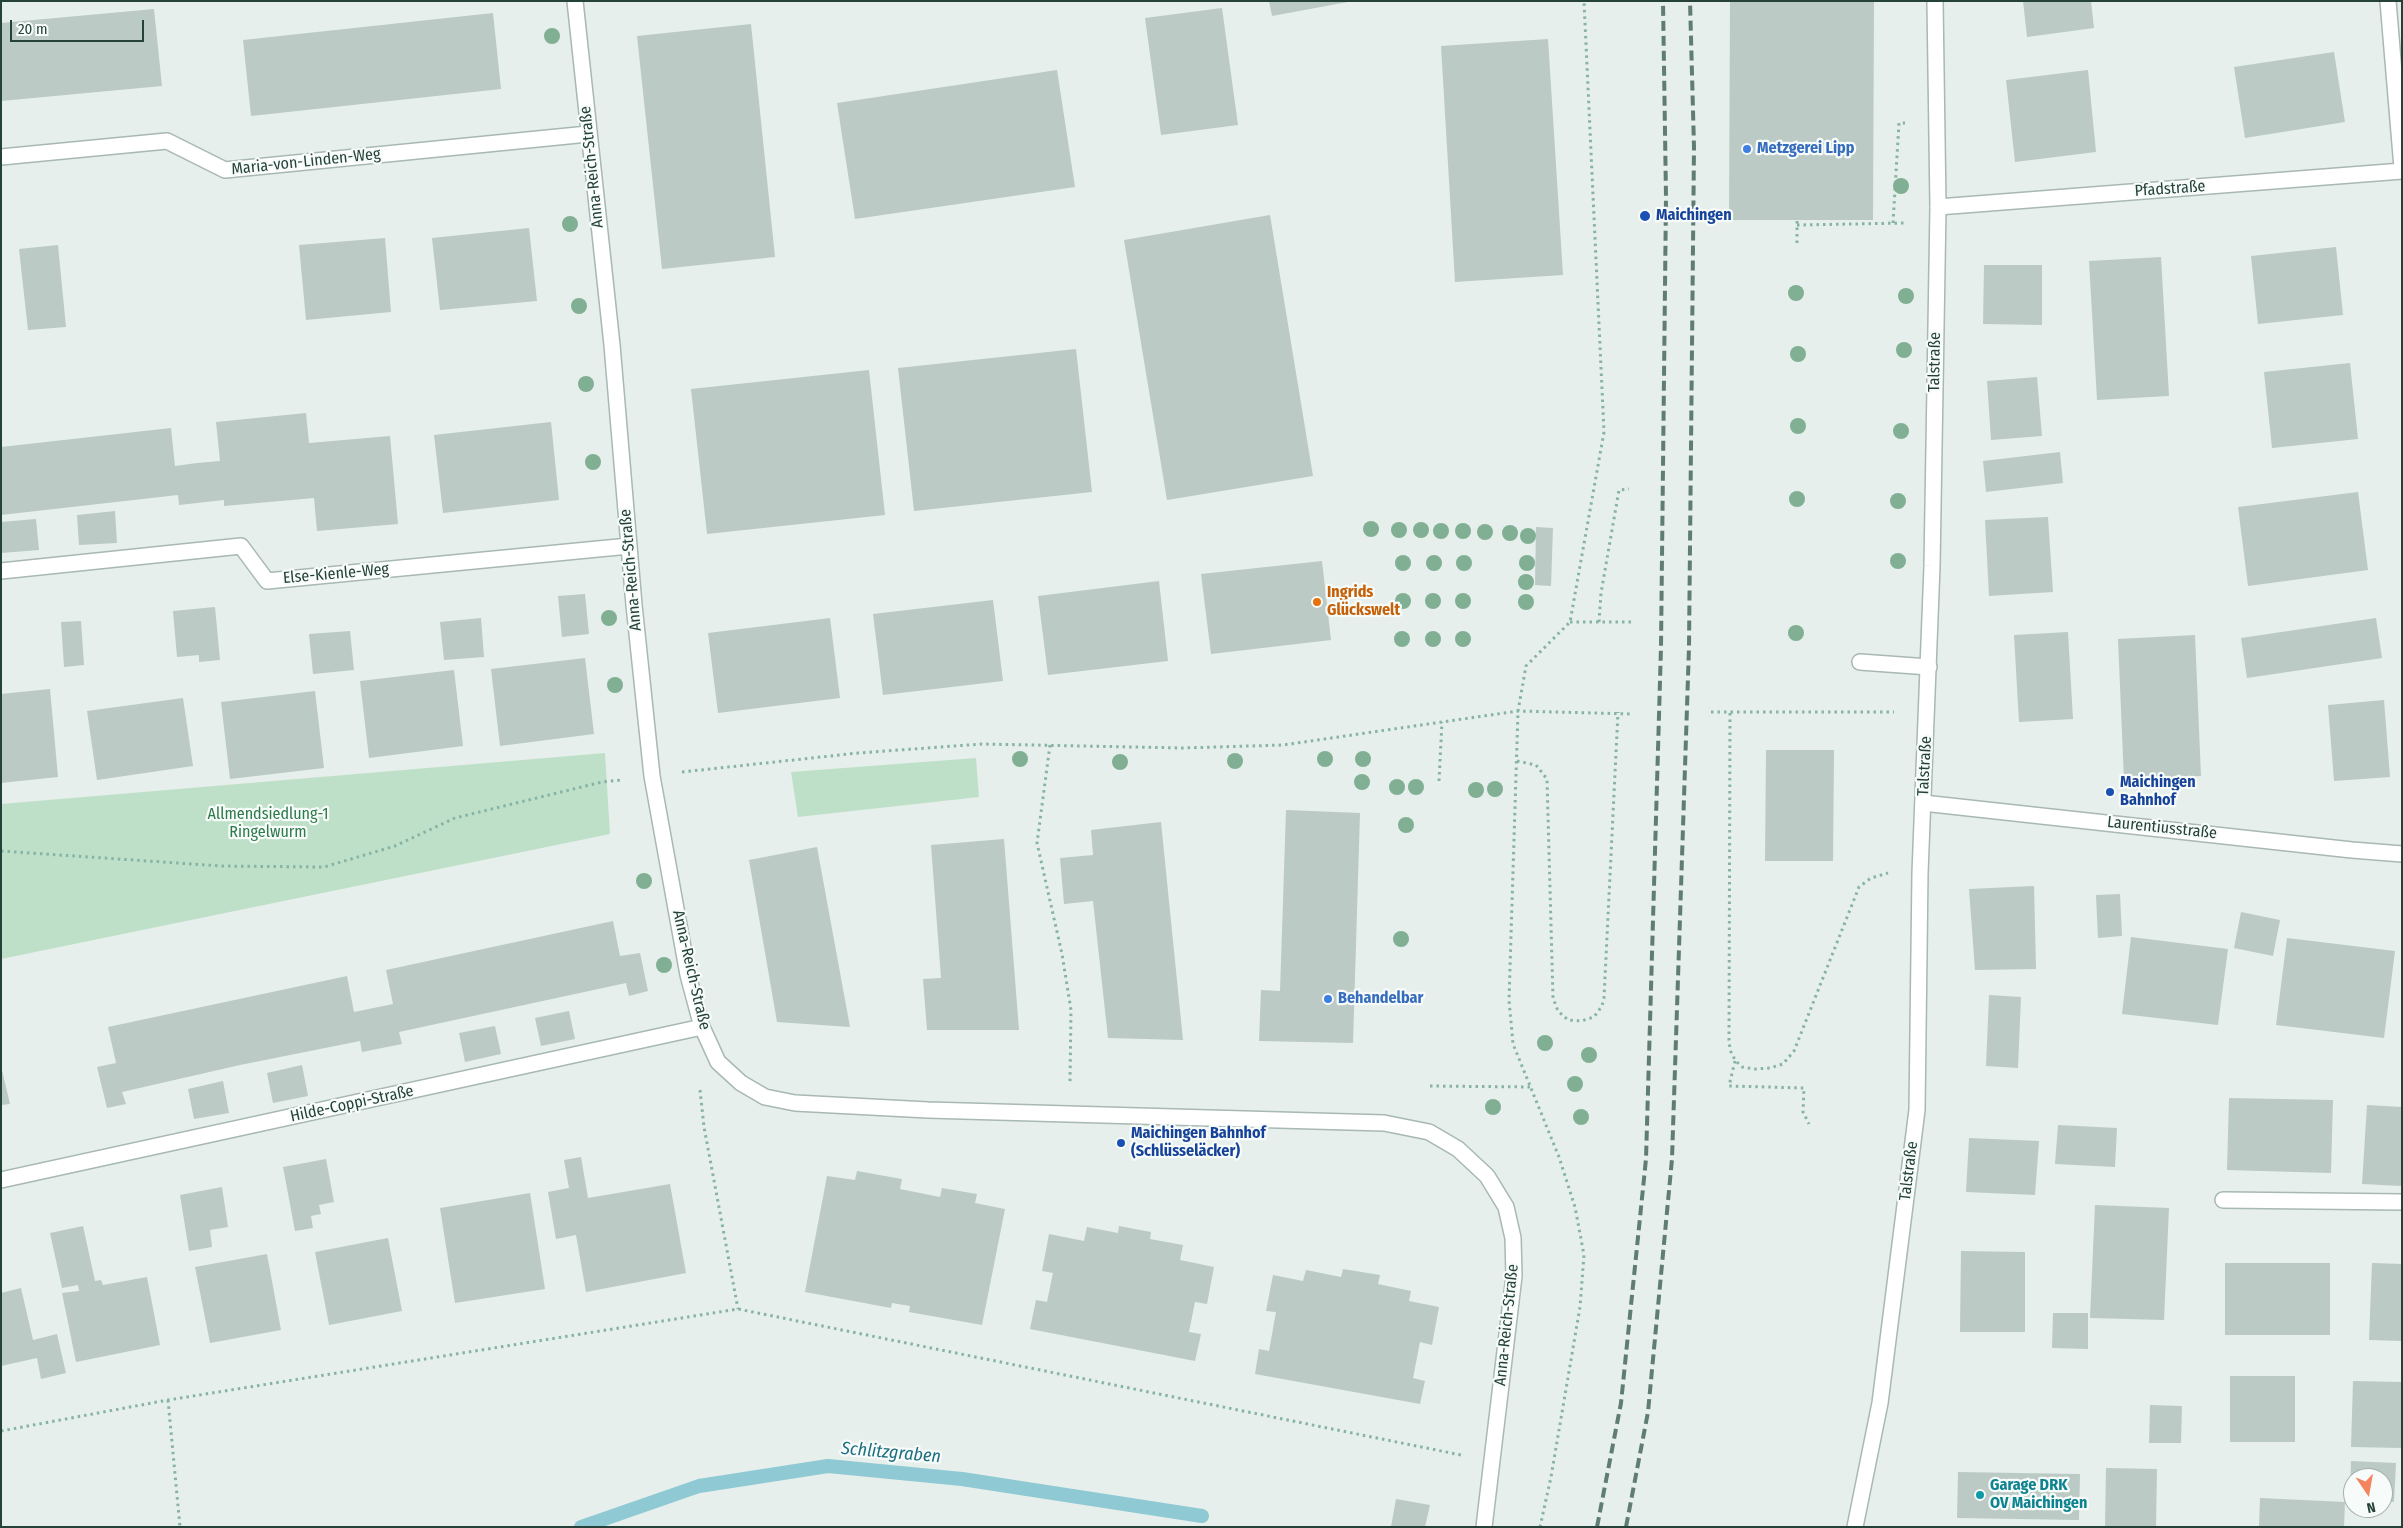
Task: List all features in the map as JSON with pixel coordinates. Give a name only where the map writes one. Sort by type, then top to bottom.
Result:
[{"type":"street","name":"Anna-Reich-Straße","points":[[575,1],[612,344],[629,546],[652,776],[688,975],[702,1027],[718,1062],[741,1083],[765,1097],[795,1103],[928,1110],[1384,1123],[1429,1132],[1458,1149],[1487,1176],[1506,1207],[1513,1238],[1514,1276],[1484,1527]]},
{"type":"street","name":"Talstraße","points":[[1855,1527],[1880,1403],[1917,1110],[1923,803],[1929,667],[1938,207],[1935,1]]},
{"type":"street","points":[[2388,1],[2402,170]]},
{"type":"street","name":"Maria-von-Linden-Weg","points":[[1,157],[166,141],[225,170],[588,134]]},
{"type":"street","name":"Pfadstraße","points":[[1938,207],[2402,170]]},
{"type":"street","name":"Else-Kienle-Weg","points":[[1,571],[241,546],[267,581],[629,546]]},
{"type":"street","points":[[1860,662],[1929,667]]},
{"type":"street","name":"Laurentiusstraße","points":[[1923,803],[2402,854]]},
{"type":"street","name":"Hilde-Coppi-Straße","points":[[1,1180],[702,1027]]},
{"type":"street","points":[[2223,1200],[2402,1202]]},
{"type":"path","points":[[1540,1527],[1551,1477],[1580,1307],[1584,1255],[1575,1207],[1560,1157],[1513,1044],[1509,1000],[1518,711],[1526,666],[1570,622],[1604,432],[1584,1]]},
{"type":"path","points":[[1893,223],[1899,123],[1937,125]]},
{"type":"path","points":[[1797,220],[1797,244]]},
{"type":"path","points":[[1796,225],[1908,224]]},
{"type":"path","points":[[1599,622],[1601,593],[1619,490],[1628,489]]},
{"type":"path","points":[[1570,622],[1632,622]]},
{"type":"path","points":[[1,851],[222,866],[324,867],[396,846],[456,818],[602,782],[652,776],[858,754],[982,744],[1183,748],[1283,745],[1518,711],[1618,712],[1632,714]]},
{"type":"path","points":[[1517,761],[1536,766],[1547,779],[1554,998],[1558,1011],[1568,1020],[1581,1021],[1594,1017],[1602,1006],[1604,998],[1618,712]]},
{"type":"path","points":[[1711,712],[1927,712]]},
{"type":"path","points":[[1730,713],[1729,1040],[1735,1060],[1742,1067],[1755,1069],[1770,1068],[1783,1064],[1794,1051],[1859,887],[1871,878],[1887,873]]},
{"type":"path","points":[[1439,781],[1442,722]]},
{"type":"path","points":[[1050,745],[1037,843],[1062,954],[1071,1010],[1069,1114]]},
{"type":"path","points":[[1735,1060],[1729,1086],[1804,1088],[1803,1112],[1809,1124]]},
{"type":"path","points":[[700,1083],[704,1127],[738,1309]]},
{"type":"path","points":[[1430,1086],[1530,1087]]},
{"type":"path","points":[[1,1431],[168,1400],[738,1309],[1493,1461]]},
{"type":"path","points":[[168,1400],[180,1527]]},
{"type":"green space","name":"Allmendsiedlung-1 Ringelwurm","points":[[605,753],[610,834],[1,959],[1,804]]},
{"type":"green space","points":[[976,758],[979,797],[798,817],[791,772]]},
{"type":"building","points":[[1269,1],[1348,1],[1348,2],[1272,16]]},
{"type":"building","points":[[1730,1],[1874,1],[1873,220],[1729,220]]},
{"type":"building","points":[[2023,1],[2091,1],[2094,28],[2027,37]]},
{"type":"building","points":[[1222,8],[1238,125],[1161,135],[1145,18]]},
{"type":"building","points":[[154,9],[162,86],[1,101],[1,23]]},
{"type":"building","points":[[493,13],[501,89],[251,116],[243,40]]},
{"type":"building","points":[[751,24],[775,257],[662,269],[637,36]]},
{"type":"building","points":[[1548,39],[1563,275],[1455,282],[1441,46]]},
{"type":"building","points":[[2334,52],[2345,122],[2245,138],[2234,67]]},
{"type":"building","points":[[1057,70],[1075,187],[855,219],[837,103]]},
{"type":"building","points":[[2088,70],[2096,152],[2015,162],[2006,80]]},
{"type":"building","points":[[1270,215],[1313,476],[1167,500],[1124,240]]},
{"type":"building","points":[[529,228],[537,301],[440,310],[432,238]]},
{"type":"building","points":[[385,238],[391,312],[306,320],[299,245]]},
{"type":"building","points":[[58,245],[66,327],[28,330],[19,249]]},
{"type":"building","points":[[2336,247],[2343,315],[2258,324],[2251,256]]},
{"type":"building","points":[[2161,257],[2169,396],[2097,400],[2089,261]]},
{"type":"building","points":[[1984,265],[2042,265],[2042,325],[1983,324]]},
{"type":"building","points":[[1076,349],[1092,492],[914,511],[898,368]]},
{"type":"building","points":[[2350,363],[2358,439],[2272,448],[2264,372]]},
{"type":"building","points":[[869,370],[885,515],[707,534],[691,389]]},
{"type":"building","points":[[2037,377],[2042,436],[1991,440],[1987,381]]},
{"type":"building","points":[[306,413],[309,443],[390,436],[398,524],[317,531],[314,498],[224,506],[224,500],[179,505],[178,495],[1,515],[1,447],[171,428],[175,466],[220,461],[216,422]]},
{"type":"building","points":[[551,422],[559,500],[443,513],[434,435]]},
{"type":"building","points":[[2060,452],[2063,483],[1986,492],[1983,461]]},
{"type":"building","points":[[2358,492],[2368,570],[2248,586],[2238,507]]},
{"type":"building","points":[[115,511],[117,543],[79,545],[77,515]]},
{"type":"building","points":[[2048,517],[2053,592],[1989,596],[1985,520]]},
{"type":"building","points":[[36,519],[39,550],[1,553],[1,522]]},
{"type":"building","points":[[1536,527],[1553,528],[1551,586],[1535,585]]},
{"type":"building","points":[[1322,561],[1331,640],[1211,654],[1201,574]]},
{"type":"building","points":[[1159,581],[1168,661],[1048,675],[1038,596]]},
{"type":"building","points":[[585,594],[589,634],[562,637],[558,596]]},
{"type":"building","points":[[993,600],[1003,681],[883,695],[873,614]]},
{"type":"building","points":[[215,607],[220,660],[199,662],[199,655],[177,657],[173,611]]},
{"type":"building","points":[[481,618],[484,657],[444,660],[440,622]]},
{"type":"building","points":[[830,618],[840,698],[718,713],[708,633]]},
{"type":"building","points":[[2376,618],[2382,658],[2247,678],[2241,638]]},
{"type":"building","points":[[81,621],[84,665],[64,667],[61,622]]},
{"type":"building","points":[[350,631],[354,670],[313,674],[309,634]]},
{"type":"building","points":[[2068,632],[2073,719],[2019,722],[2014,635]]},
{"type":"building","points":[[2195,635],[2201,776],[2124,780],[2118,639]]},
{"type":"building","points":[[585,658],[594,734],[500,746],[491,669]]},
{"type":"building","points":[[454,670],[463,746],[369,758],[360,681]]},
{"type":"building","points":[[50,689],[58,777],[1,783],[1,694]]},
{"type":"building","points":[[315,691],[324,768],[230,779],[221,702]]},
{"type":"building","points":[[183,698],[193,766],[97,780],[87,711]]},
{"type":"building","points":[[2384,700],[2390,777],[2334,781],[2328,705]]},
{"type":"building","points":[[1766,750],[1834,750],[1833,861],[1765,861]]},
{"type":"building","points":[[1286,810],[1360,813],[1353,1043],[1259,1041],[1261,990],[1280,991]]},
{"type":"building","points":[[1161,822],[1183,1040],[1108,1038],[1093,901],[1064,904],[1060,858],[1093,855],[1091,830]]},
{"type":"building","points":[[1004,839],[1019,1030],[927,1030],[923,979],[941,978],[931,845]]},
{"type":"building","points":[[817,847],[850,1027],[777,1022],[749,860]]},
{"type":"building","points":[[2034,886],[2036,969],[1975,970],[1969,889]]},
{"type":"building","points":[[2120,894],[2122,936],[2098,938],[2096,895]]},
{"type":"building","points":[[2241,912],[2280,920],[2273,956],[2234,948]]},
{"type":"building","points":[[613,921],[620,956],[640,953],[648,991],[629,996],[626,983],[399,1032],[402,1044],[362,1052],[360,1041],[240,1065],[122,1092],[126,1104],[107,1108],[97,1067],[116,1063],[108,1027],[347,976],[354,1012],[393,1004],[386,970]]},
{"type":"building","points":[[2131,937],[2228,949],[2218,1025],[2122,1014]]},
{"type":"building","points":[[2287,938],[2395,951],[2384,1038],[2276,1025]]},
{"type":"building","points":[[1989,995],[2021,997],[2018,1068],[1986,1066]]},
{"type":"building","points":[[569,1011],[575,1039],[541,1046],[535,1018]]},
{"type":"building","points":[[495,1026],[501,1054],[465,1062],[459,1033]]},
{"type":"building","points":[[302,1065],[308,1096],[273,1103],[267,1073]]},
{"type":"building","points":[[1,1066],[10,1104],[1,1105]]},
{"type":"building","points":[[223,1081],[229,1113],[194,1119],[188,1089]]},
{"type":"building","points":[[2229,1098],[2333,1100],[2331,1173],[2227,1170]]},
{"type":"building","points":[[2367,1105],[2402,1107],[2402,1186],[2362,1184]]},
{"type":"building","points":[[2058,1125],[2117,1128],[2115,1167],[2055,1164]]},
{"type":"building","points":[[1969,1138],[2039,1141],[2035,1195],[1966,1192]]},
{"type":"building","points":[[581,1157],[588,1198],[670,1184],[686,1273],[586,1292],[576,1235],[556,1239],[548,1192],[569,1188],[564,1160]]},
{"type":"building","points":[[326,1159],[334,1202],[319,1205],[321,1214],[311,1216],[313,1228],[295,1231],[283,1167]]},
{"type":"building","points":[[857,1171],[902,1179],[900,1189],[940,1197],[942,1188],[977,1194],[975,1203],[1005,1209],[982,1325],[909,1312],[910,1306],[892,1303],[891,1308],[805,1292],[827,1176],[855,1180]]},
{"type":"building","points":[[222,1187],[228,1227],[210,1230],[212,1247],[189,1251],[180,1195]]},
{"type":"building","points":[[530,1193],[545,1289],[455,1303],[440,1208]]},
{"type":"building","points":[[2095,1205],[2169,1208],[2164,1320],[2090,1318]]},
{"type":"building","points":[[83,1226],[95,1281],[101,1280],[103,1285],[147,1277],[160,1345],[76,1362],[62,1293],[79,1291],[78,1285],[62,1288],[50,1233]]},
{"type":"building","points":[[1119,1226],[1151,1232],[1150,1239],[1183,1245],[1180,1260],[1214,1267],[1207,1304],[1195,1302],[1189,1332],[1201,1334],[1195,1361],[1030,1329],[1036,1300],[1047,1302],[1053,1273],[1042,1271],[1049,1234],[1084,1241],[1087,1227],[1118,1233]]},
{"type":"building","points":[[388,1238],[402,1311],[329,1325],[315,1252]]},
{"type":"building","points":[[1961,1251],[2025,1252],[2025,1332],[1960,1332]]},
{"type":"building","points":[[267,1254],[281,1330],[210,1343],[195,1267]]},
{"type":"building","points":[[2225,1263],[2330,1263],[2330,1335],[2225,1335]]},
{"type":"building","points":[[2372,1263],[2402,1264],[2402,1341],[2369,1340]]},
{"type":"building","points":[[1343,1269],[1380,1275],[1378,1284],[1411,1291],[1409,1301],[1439,1307],[1432,1345],[1420,1342],[1413,1378],[1425,1381],[1420,1404],[1255,1374],[1259,1349],[1269,1351],[1276,1312],[1266,1311],[1273,1275],[1303,1281],[1306,1270],[1341,1277]]},
{"type":"building","points":[[21,1288],[33,1340],[57,1334],[66,1373],[41,1379],[37,1358],[1,1366],[1,1293]]},
{"type":"building","points":[[2053,1313],[2088,1313],[2088,1349],[2052,1348]]},
{"type":"building","points":[[2230,1376],[2295,1376],[2295,1442],[2230,1442]]},
{"type":"building","points":[[2353,1381],[2402,1382],[2402,1448],[2351,1447]]},
{"type":"building","points":[[2150,1405],[2182,1406],[2181,1443],[2149,1443]]},
{"type":"building","points":[[2351,1461],[2396,1463],[2394,1502],[2393,1468],[2351,1468]]},
{"type":"building","points":[[2106,1468],[2157,1469],[2156,1527],[2105,1527]]},
{"type":"building","points":[[1958,1472],[2080,1474],[2079,1520],[1957,1518]]},
{"type":"building","points":[[2260,1498],[2343,1502],[2344,1527],[2259,1527]]},
{"type":"building","points":[[1396,1499],[1430,1505],[1425,1527],[1391,1527]]},
{"type":"waterway","name":"Schlitzgraben","points":[[581,1527],[699,1486],[828,1466],[962,1479],[1202,1516]]},
{"type":"railway","points":[[1597,1527],[1621,1403],[1646,1159],[1661,647],[1666,197],[1663,1]]},
{"type":"railway","points":[[1626,1527],[1648,1412],[1672,1159],[1689,647],[1694,147],[1690,1]]},
{"type":"place","name":"Metzgerei Lipp","points":[[1747,149]]},
{"type":"place","name":"Maichingen","points":[[1645,216]]},
{"type":"place","name":"Ingrids Glückswelt","points":[[1317,602]]},
{"type":"place","name":"Maichingen Bahnhof","points":[[2110,792]]},
{"type":"place","name":"Behandelbar","points":[[1328,999]]},
{"type":"place","name":"Maichingen Bahnhof (Schlüsseläcker)","points":[[1121,1143]]},
{"type":"place","name":"Garage DRK OV Maichingen","points":[[1980,1495]]}]
